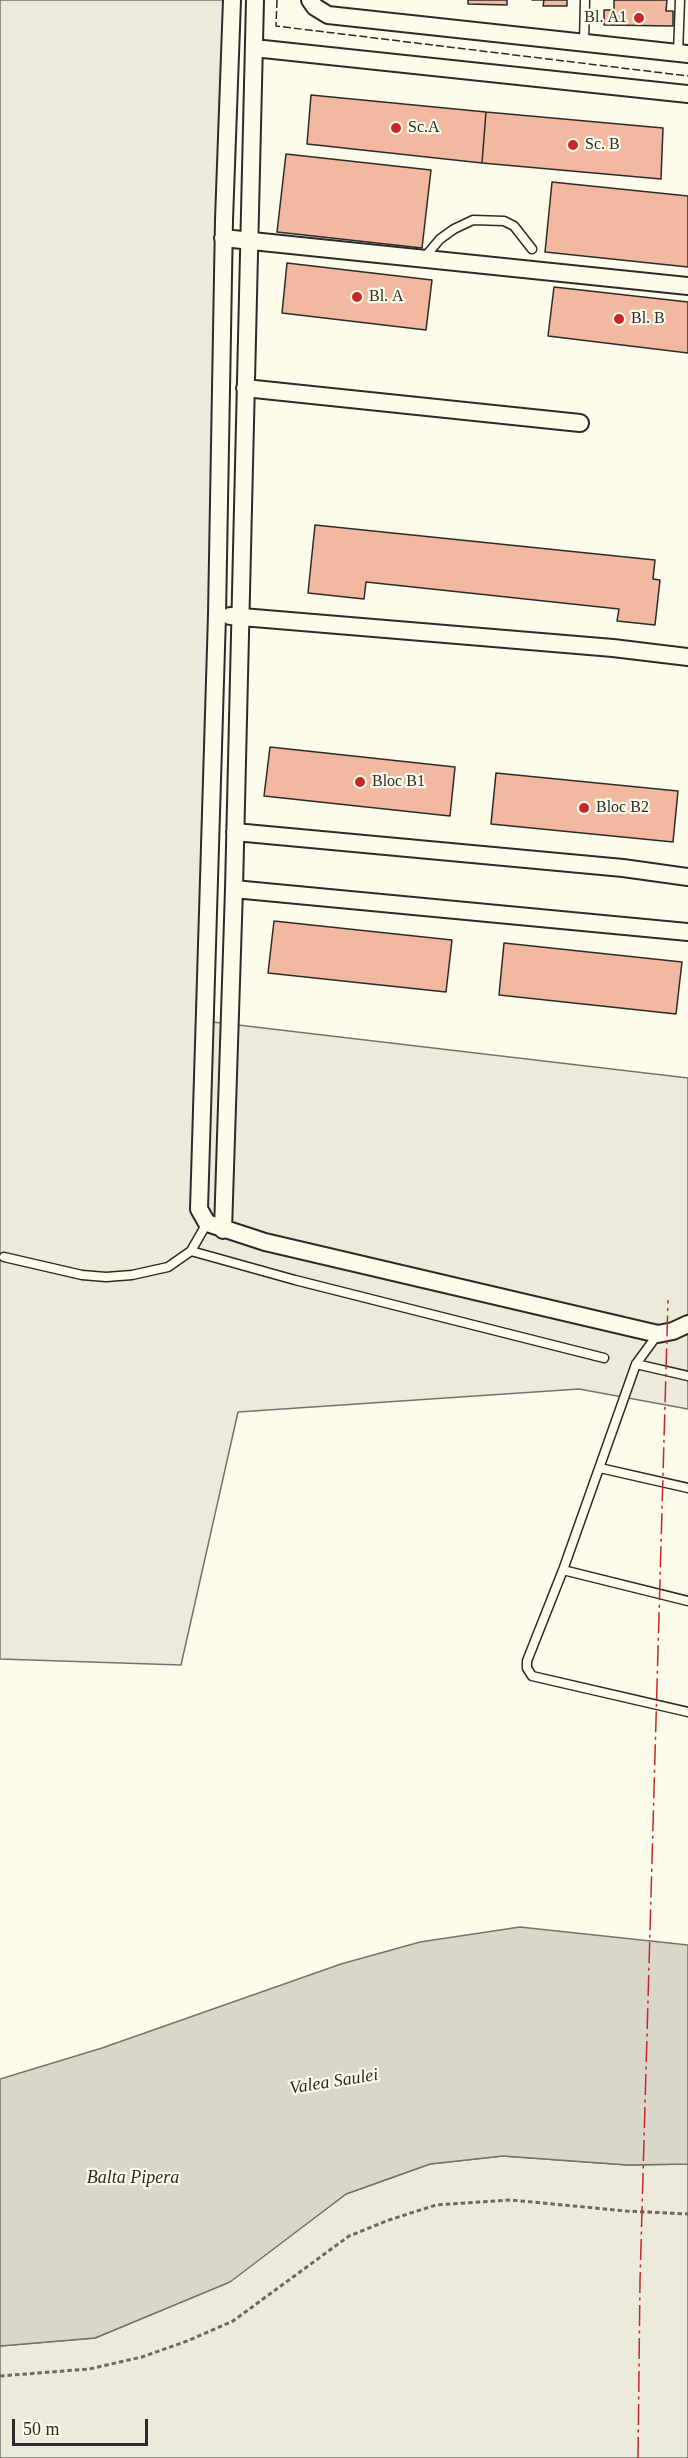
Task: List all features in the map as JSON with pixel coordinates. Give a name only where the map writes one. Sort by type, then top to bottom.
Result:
[{"type":"street","points":[[232,0],[223,238],[217,615],[199,1209],[207,1222],[223,1230],[266,1242],[658,1334],[673,1331],[688,1324]]},
{"type":"street","points":[[223,1230],[234,888],[255,0]]},
{"type":"street","points":[[310,0],[328,15],[683,54]]},
{"type":"street","points":[[254,48],[688,94]]},
{"type":"street","points":[[223,238],[688,286]]},
{"type":"street","points":[[245,388],[580,423]]},
{"type":"street","points":[[218,526],[242,527]]},
{"type":"street","points":[[217,615],[614,648],[688,657]]},
{"type":"street","points":[[235,832],[623,868],[688,877]]},
{"type":"street","points":[[234,888],[688,932]]},
{"type":"lane","points":[[584,43],[585,0]]},
{"type":"lane","points":[[680,0],[683,54]]},
{"type":"lane","points":[[424,259],[440,239],[473,220],[504,221],[514,226],[532,249]]},
{"type":"lane","points":[[4,1257],[82,1275],[106,1277],[132,1275],[168,1267],[191,1251],[207,1222]]},
{"type":"lane","points":[[191,1251],[295,1280],[604,1358]]},
{"type":"lane","points":[[658,1334],[636,1364],[563,1570],[527,1661],[527,1668],[532,1676],[688,1712]]},
{"type":"lane","points":[[636,1364],[688,1376]]},
{"type":"lane","points":[[600,1468],[688,1488]]},
{"type":"lane","points":[[563,1570],[688,1601]]},
{"type":"path","points":[[0,2376],[89,2369],[142,2357],[187,2341],[233,2320],[349,2236],[436,2205],[511,2200],[626,2211],[688,2214]]},
{"type":"shaded area","points":[[0,0],[237,0],[204,1021],[688,1078],[688,1409],[579,1389],[238,1412],[181,1665],[0,1659]]},
{"type":"shaded area","points":[[503,2156],[628,2165],[688,2164],[688,2458],[0,2458],[0,2346],[95,2338],[229,2282],[346,2194],[430,2164]]},
{"type":"water","name":"Balta Pipera","points":[[520,1927],[688,1945],[688,2164],[628,2165],[503,2156],[430,2164],[346,2194],[230,2282],[95,2338],[0,2346],[0,2079],[102,2048],[341,1964],[420,1942]]},
{"type":"building","points":[[468,0],[507,0],[507,5],[468,4]]},
{"type":"building","points":[[544,0],[567,0],[567,6],[543,6]]},
{"type":"building","name":"Bl. A1","points":[[614,0],[667,0],[666,11],[673,11],[673,26],[604,25],[604,10],[614,10]]},
{"type":"building","name":"Sc.A","points":[[311,95],[486,112],[482,163],[307,144]]},
{"type":"building","name":"Sc. B","points":[[486,112],[663,128],[661,179],[482,163]]},
{"type":"building","points":[[286,154],[431,170],[422,248],[277,232]]},
{"type":"building","points":[[552,182],[688,196],[688,267],[545,252]]},
{"type":"building","name":"Bl. A","points":[[287,263],[432,280],[426,330],[282,313]]},
{"type":"building","name":"Bl. B","points":[[554,287],[688,302],[688,353],[548,336]]},
{"type":"building","points":[[315,525],[655,560],[653,579],[660,580],[655,625],[617,621],[619,609],[366,582],[364,599],[308,593]]},
{"type":"building","name":"Bloc B1","points":[[270,747],[455,767],[450,816],[264,796]]},
{"type":"building","name":"Bloc B2","points":[[496,773],[678,791],[673,842],[491,824]]},
{"type":"building","points":[[274,921],[452,940],[446,992],[268,973]]},
{"type":"building","points":[[504,943],[682,962],[676,1014],[499,995]]},
{"type":"fence","points":[[277,0],[276,26],[688,76]]},
{"type":"power","points":[[638,2458],[640,2281],[668,1300]]},
{"type":"place","name":"Bl. A1","points":[[639,18]]},
{"type":"place","name":"Sc.A","points":[[396,128]]},
{"type":"place","name":"Sc. B","points":[[573,145]]},
{"type":"place","name":"Bl. A","points":[[357,297]]},
{"type":"place","name":"Bl. B","points":[[619,319]]},
{"type":"place","name":"Bloc B1","points":[[360,782]]},
{"type":"place","name":"Bloc B2","points":[[584,808]]},
{"type":"water label","name":"Valea Saulei","points":[[334,2082]]}]
